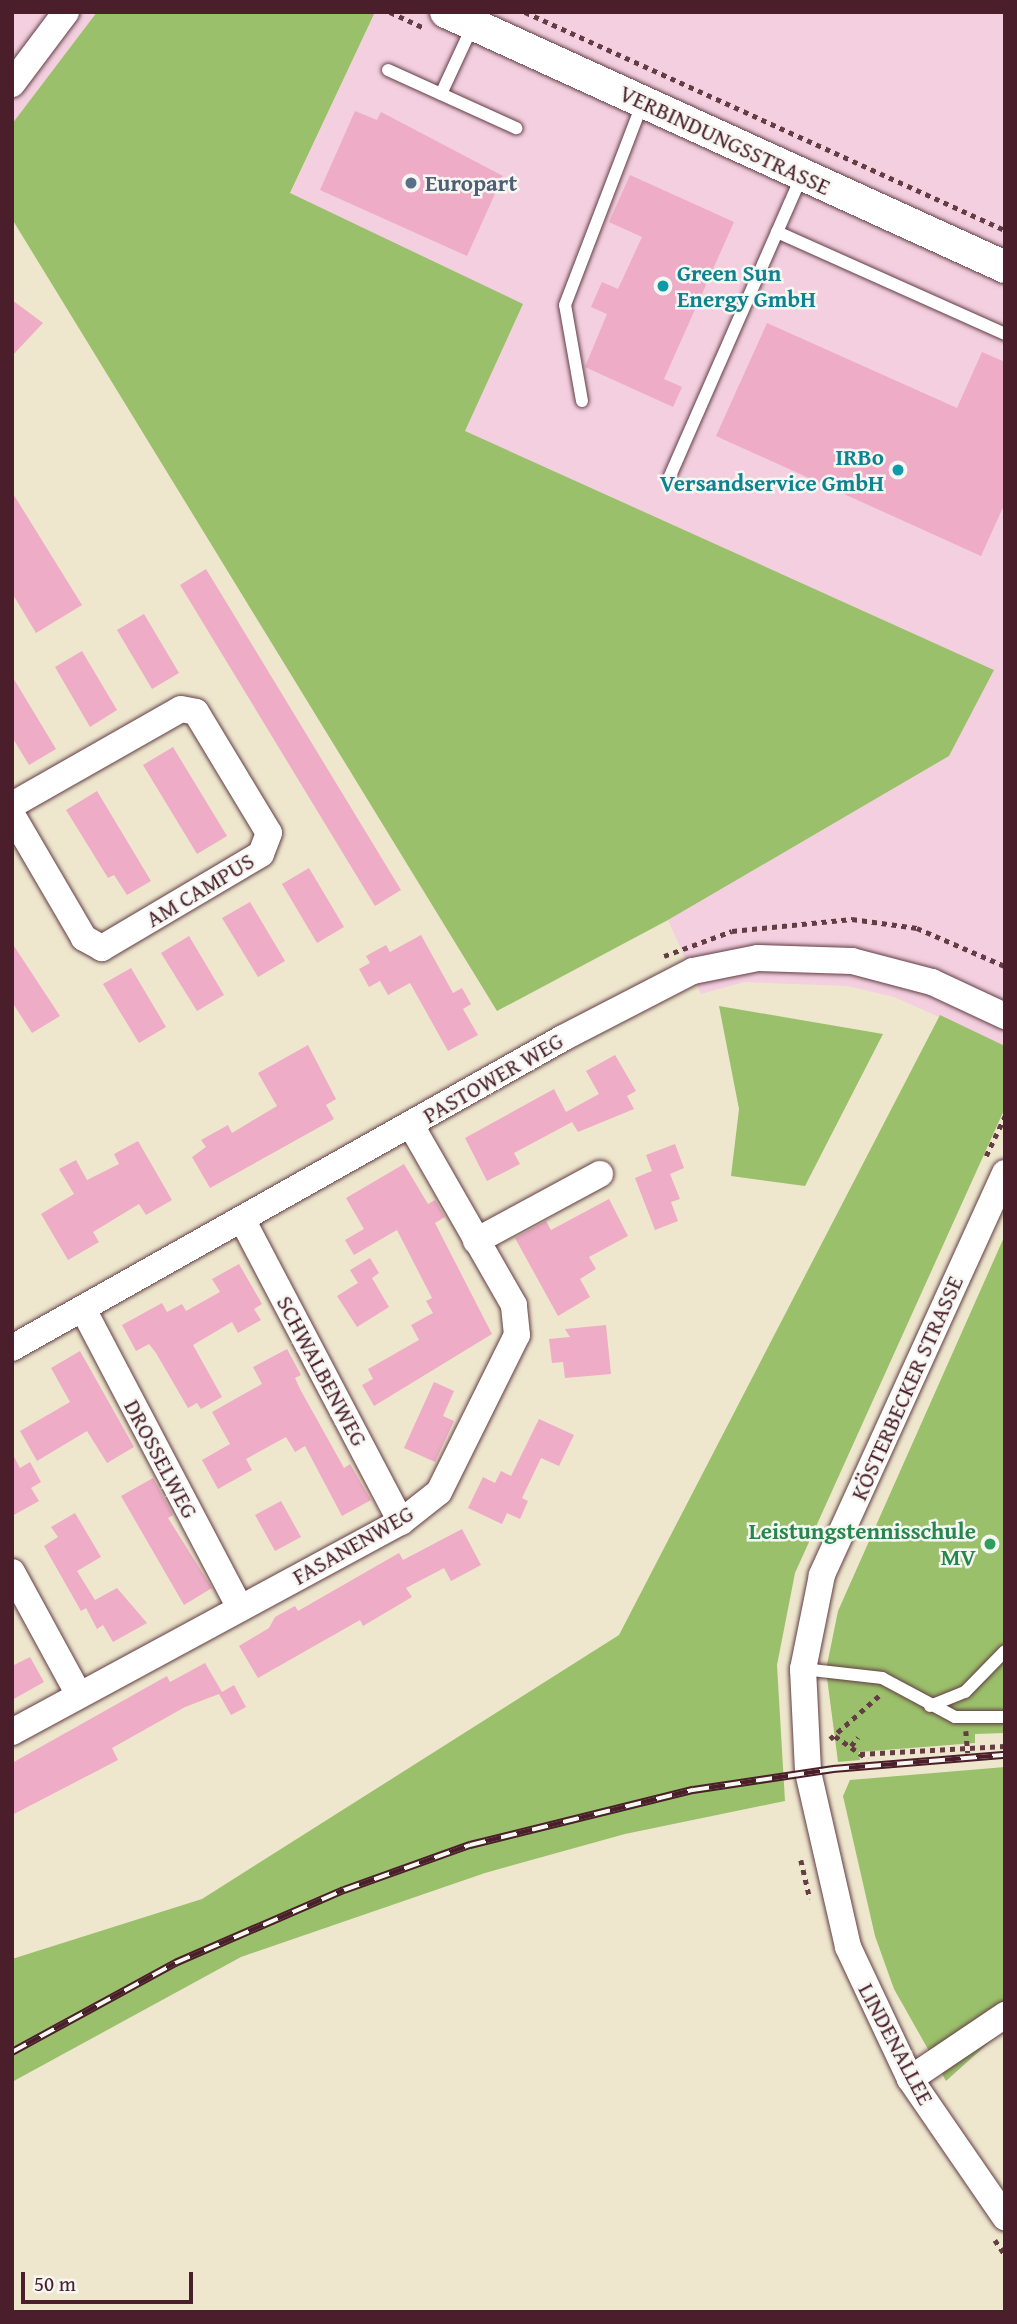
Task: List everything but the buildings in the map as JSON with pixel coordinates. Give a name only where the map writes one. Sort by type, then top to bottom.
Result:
[{"type":"street","points":[[12,84],[66,12]]},
{"type":"street","name":"VERBINDUNGSSTRASSE","points":[[460,19],[1005,267]]},
{"type":"street","name":"AM CAMPUS","points":[[12,805],[181,709],[195,712],[269,833],[261,854],[102,948],[84,938],[12,815]]},
{"type":"street","name":"PASTOWER WEG","points":[[12,1348],[243,1222],[653,988],[728,963],[803,956],[852,961],[932,982],[1005,1016]]},
{"type":"street","name":"FASANENWEG","points":[[12,1732],[401,1522],[439,1492],[459,1460],[517,1335],[514,1305],[411,1125]]},
{"type":"street","name":"KÖSTERBECKER STRASSE","points":[[808,1772],[803,1670],[822,1575],[1005,1172]]},
{"type":"street","points":[[476,1241],[600,1174]]},
{"type":"street","name":"SCHWALBENWEG","points":[[243,1222],[401,1522]]},
{"type":"street","name":"DROSSELWEG","points":[[83,1309],[240,1608]]},
{"type":"street","points":[[12,1572],[79,1695]]},
{"type":"street","name":"LINDENALLEE","points":[[808,1772],[848,1947],[910,2078],[1005,2217]]},
{"type":"street","points":[[910,2078],[1005,2015]]},
{"type":"lane","points":[[441,94],[460,19]]},
{"type":"lane","points":[[388,69],[516,128]]},
{"type":"lane","points":[[582,401],[565,305],[643,102]]},
{"type":"lane","points":[[670,476],[802,175]]},
{"type":"lane","points":[[777,232],[1005,334]]},
{"type":"lane","points":[[930,1706],[965,1692],[1005,1651]]},
{"type":"lane","points":[[803,1670],[892,1684],[955,1717],[1005,1717]]},
{"type":"path","points":[[525,12],[1005,230]]},
{"type":"path","points":[[827,1741],[892,1684]]},
{"type":"path","points":[[835,1736],[868,1759]]},
{"type":"path","points":[[851,1746],[858,1737]]},
{"type":"path","points":[[860,1754],[1005,1746]]},
{"type":"shaded area","points":[[12,12],[97,12],[12,124]]},
{"type":"shaded area","points":[[375,12],[1005,12],[1005,1046],[894,997],[848,986],[745,982],[701,994],[668,920],[949,756],[994,670],[464,431],[290,194]]},
{"type":"green space","points":[[97,12],[375,12],[290,193],[523,304],[465,431],[994,670],[949,756],[668,920],[497,1011],[12,219],[12,124]]},
{"type":"green space","points":[[719,1006],[883,1034],[805,1186],[731,1176],[739,1109]]},
{"type":"green space","points":[[940,1015],[1005,1046],[1005,1108],[795,1573],[777,1665],[785,1801],[625,1834],[485,1873],[241,1957],[12,2082],[12,1959],[202,1899],[619,1635]]},
{"type":"green space","points":[[1005,1235],[1005,1733],[975,1734],[975,1743],[859,1752],[860,1760],[838,1762],[826,1670],[838,1611]]},
{"type":"green space","points":[[1005,1767],[1005,2028],[946,2081],[894,1989],[875,1936],[843,1796],[850,1780]]},
{"type":"railway","points":[[12,2052],[175,1963],[344,1890],[470,1845],[693,1790],[833,1769],[1005,1755]]},
{"type":"place","name":"Europart","points":[[411,183]]},
{"type":"place","name":"Green Sun Energy GmbH","points":[[663,286]]},
{"type":"place","name":"IRBo Versandservice GmbH","points":[[898,470]]},
{"type":"place","name":"Leistungstennisschule MV","points":[[990,1544]]}]
